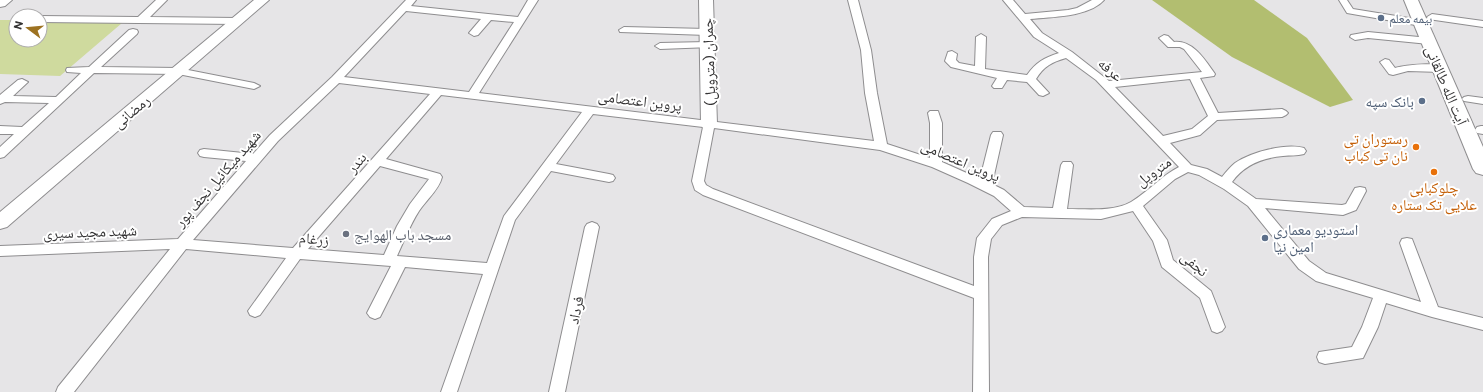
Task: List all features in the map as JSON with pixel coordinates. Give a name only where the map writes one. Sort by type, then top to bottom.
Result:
[{"type":"main road","name":"آیت الله طالقانی","points":[[1421,11],[1429,41],[1483,169]]},
{"type":"main road","name":"آیت الله طالقانی","points":[[1421,11],[1476,100],[1482,131]]},
{"type":"street","points":[[0,3],[5,0]]},
{"type":"street","points":[[140,20],[162,0]]},
{"type":"street","name":"رمضانی","points":[[0,222],[262,0]]},
{"type":"street","points":[[472,95],[533,0]]},
{"type":"street","name":"چمران (متروپل)","points":[[706,0],[710,124]]},
{"type":"street","points":[[853,0],[866,50],[871,93],[881,146]]},
{"type":"street","name":"عرفه","points":[[1008,0],[1038,35],[1068,54],[1107,85],[1187,168]]},
{"type":"street","points":[[1023,17],[1068,13],[1084,8],[1099,0]]},
{"type":"street","points":[[1341,0],[1350,11],[1421,11],[1483,24]]},
{"type":"street","points":[[407,4],[488,17],[521,20]]},
{"type":"street","name":"شهید میکائیل نجف پور","points":[[64,392],[182,244],[256,158],[274,138],[336,79],[407,4]]},
{"type":"street","points":[[474,33],[488,17]]},
{"type":"street","points":[[48,19],[237,21]]},
{"type":"street","points":[[624,30],[707,39]]},
{"type":"street","points":[[0,154],[133,32]]},
{"type":"street","points":[[1355,37],[1368,35],[1429,41]]},
{"type":"street","points":[[980,70],[981,37]]},
{"type":"street","points":[[1107,85],[1194,77],[1210,74],[1188,47],[1181,44],[1172,45],[1164,38]]},
{"type":"street","points":[[660,46],[707,39]]},
{"type":"street","points":[[952,54],[950,61],[952,63],[1004,76],[1030,79],[1043,94]]},
{"type":"street","points":[[1030,79],[1044,61],[1068,54]]},
{"type":"street","points":[[1385,62],[1393,72],[1408,68],[1441,69]]},
{"type":"street","points":[[71,70],[178,71],[254,86]]},
{"type":"street","points":[[998,86],[1004,76]]},
{"type":"street","points":[[1194,77],[1214,117]]},
{"type":"street","name":"پروین اعتصامی","points":[[336,79],[881,146],[936,164],[985,186],[999,193],[1020,212]]},
{"type":"street","points":[[1,100],[22,82]]},
{"type":"street","name":"بندر","points":[[255,311],[297,253],[439,91]]},
{"type":"street","points":[[1,100],[59,100]]},
{"type":"street","points":[[449,392],[509,219],[590,110]]},
{"type":"street","points":[[934,113],[936,123],[936,164]]},
{"type":"street","points":[[1160,141],[1188,136],[1196,132],[1214,117],[1282,113]]},
{"type":"street","points":[[710,124],[698,182],[700,187],[708,192],[980,295]]},
{"type":"street","points":[[0,130],[26,130]]},
{"type":"street","points":[[985,186],[997,135]]},
{"type":"street","points":[[1224,183],[1238,167],[1253,159],[1285,151],[1300,151]]},
{"type":"street","points":[[204,153],[256,158]]},
{"type":"street","points":[[375,313],[394,261],[402,229],[415,207],[435,181],[436,177],[377,161]]},
{"type":"street","points":[[1059,213],[1067,165]]},
{"type":"street","points":[[549,167],[609,178]]},
{"type":"street","name":"متروپل","points":[[981,392],[981,257],[984,238],[997,222],[1020,212],[1101,214],[1129,208],[1136,205],[1171,176],[1187,168],[1203,172],[1224,183],[1253,203],[1304,265],[1321,277],[1432,311],[1483,324]]},
{"type":"street","points":[[1253,203],[1343,210],[1351,207],[1360,191]]},
{"type":"street","name":"نجفی","points":[[1136,205],[1160,240],[1167,263],[1206,295],[1217,327]]},
{"type":"street","name":"فرداد","points":[[557,392],[592,227]]},
{"type":"street","points":[[1407,243],[1432,311]]},
{"type":"street","name":"شهید مجید سیری","points":[[0,251],[182,244]]},
{"type":"street","name":"زرغام","points":[[182,244],[491,269]]},
{"type":"street","points":[[1325,357],[1357,353],[1370,327],[1381,296]]},
{"type":"green space","points":[[1152,0],[1254,0],[1307,38],[1353,100],[1330,107],[1232,57]]},
{"type":"green space","points":[[0,20],[8,20],[8,48],[48,48],[48,21],[122,23],[60,76],[0,74]]},
{"type":"place","name":"بیمه معلم","points":[[1381,18]]},
{"type":"place","name":"بانک سپه","points":[[1422,101]]},
{"type":"place","name":"رستوران تی نان تی کباب","points":[[1416,147]]},
{"type":"place","name":"چلوکبابی علایی تک ستاره","points":[[1434,172]]},
{"type":"place","name":"مسجد باب الهوایج","points":[[346,234]]},
{"type":"place","name":"استودیو معماری امین نیا","points":[[1265,238]]}]
